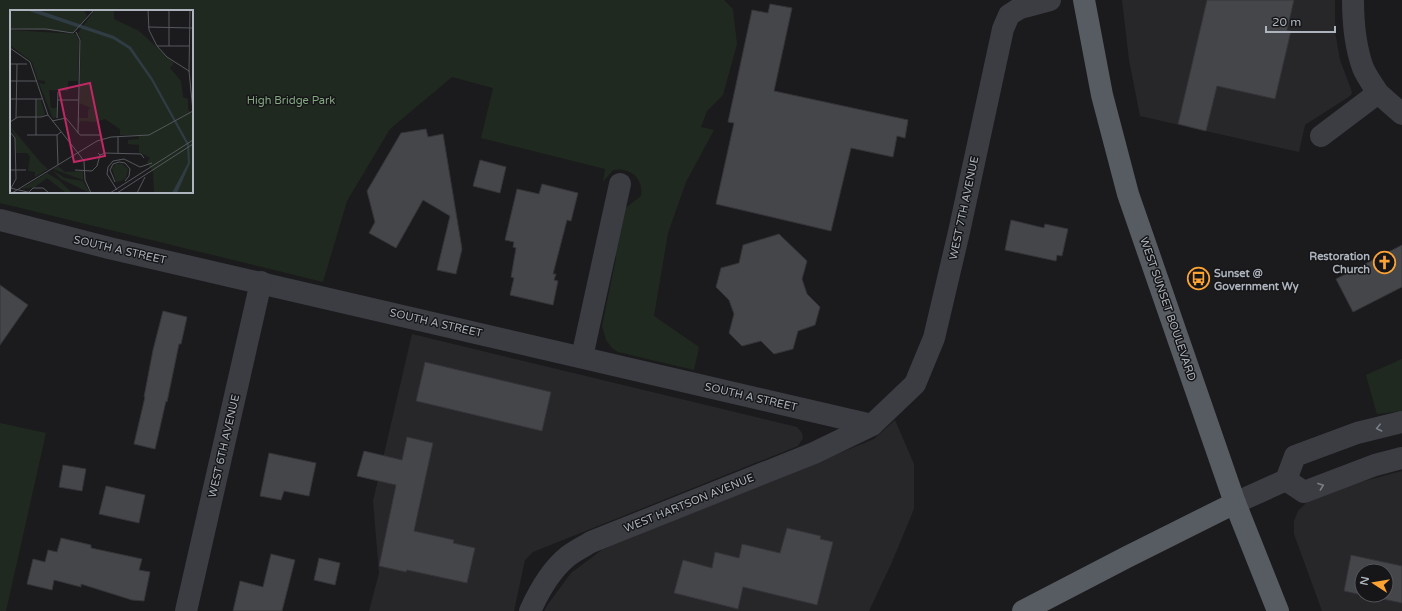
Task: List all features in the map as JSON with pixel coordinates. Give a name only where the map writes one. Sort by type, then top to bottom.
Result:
[{"type":"main road","name":"WEST SUNSET BOULEVARD","points":[[1084,0],[1102,95],[1128,194],[1235,503],[1278,611]]},
{"type":"main road","points":[[1024,611],[1235,503]]},
{"type":"street","name":"WEST 7TH AVENUE","points":[[872,425],[915,384],[934,338],[959,232],[1003,29],[1009,15],[1020,8],[1050,0]]},
{"type":"street","points":[[1353,0],[1353,20],[1356,45],[1364,70],[1378,93],[1402,114]]},
{"type":"street","points":[[1321,136],[1378,93]]},
{"type":"street","points":[[582,357],[620,184]]},
{"type":"street","name":"SOUTH A STREET","points":[[0,220],[117,249],[872,425]]},
{"type":"street","name":"WEST 6TH AVENUE","points":[[186,611],[261,282]]},
{"type":"street","points":[[1235,503],[1286,480],[1295,456],[1357,433],[1402,422]]},
{"type":"street","name":"WEST HARTSON AVENUE","points":[[530,611],[540,590],[552,572],[567,557],[579,548],[814,453],[872,425]]},
{"type":"street","points":[[1286,480],[1304,492],[1375,465],[1402,458]]},
{"type":"shaded area","points":[[1122,0],[1335,0],[1335,32],[1340,60],[1352,93],[1350,96],[1305,125],[1299,152],[1140,116],[1129,60]]},
{"type":"shaded area","points":[[412,334],[797,427],[802,433],[803,438],[798,446],[533,552],[525,560],[514,611],[369,611],[379,573],[373,501]]},
{"type":"shaded area","points":[[895,420],[914,464],[914,509],[892,562],[869,611],[544,611],[571,573],[603,549],[874,439]]},
{"type":"shaded area","points":[[1402,471],[1402,611],[1322,611],[1294,534],[1294,521],[1298,511],[1307,502],[1353,484]]},
{"type":"green space","name":"High Bridge Park","points":[[0,0],[724,0],[733,9],[737,44],[723,95],[707,111],[701,127],[714,130],[686,182],[668,233],[654,316],[699,347],[694,370],[618,352],[612,348],[606,340],[602,326],[616,258],[611,242],[619,213],[641,196],[641,187],[638,179],[628,171],[613,170],[603,182],[605,169],[481,138],[493,88],[452,77],[390,129],[347,201],[323,282],[0,203]]},
{"type":"green space","points":[[1402,359],[1402,411],[1377,414],[1366,375]]},
{"type":"green space","points":[[0,423],[46,433],[6,611],[0,611]]},
{"type":"building","points":[[1207,0],[1294,0],[1287,30],[1291,31],[1275,99],[1217,86],[1206,131],[1178,124]]},
{"type":"building","points":[[770,4],[792,8],[774,91],[908,120],[905,138],[897,136],[893,157],[851,148],[831,231],[716,204],[734,123],[728,122],[752,10],[768,13]]},
{"type":"building","points":[[426,129],[428,137],[443,134],[462,249],[456,274],[437,270],[450,216],[423,200],[396,248],[369,233],[375,222],[367,191],[401,133]]},
{"type":"building","points":[[480,160],[506,167],[500,193],[473,186]]},
{"type":"building","points":[[542,184],[578,193],[571,221],[567,220],[553,274],[556,274],[554,280],[558,281],[553,305],[510,295],[514,278],[511,277],[516,248],[513,247],[514,242],[505,240],[517,189],[539,194]]},
{"type":"building","points":[[1011,220],[1044,228],[1045,224],[1068,229],[1062,256],[1057,255],[1056,261],[1005,250]]},
{"type":"building","points":[[779,234],[807,261],[802,279],[807,294],[820,307],[815,325],[798,331],[793,349],[774,354],[761,341],[742,346],[729,333],[734,314],[729,300],[716,287],[721,268],[739,263],[743,245]]},
{"type":"building","name":"Restoration Church","points":[[1402,245],[1402,287],[1353,312],[1336,279]]},
{"type":"building","points":[[0,285],[28,305],[0,345]]},
{"type":"building","points":[[163,311],[187,317],[181,344],[179,344],[167,402],[166,401],[155,449],[134,444],[145,397],[153,350]]},
{"type":"building","points":[[425,362],[551,392],[542,431],[416,401]]},
{"type":"building","points":[[407,437],[433,443],[414,531],[454,540],[453,543],[475,548],[467,583],[407,570],[406,572],[379,566],[396,485],[357,476],[364,451],[402,460]]},
{"type":"building","points":[[269,453],[316,463],[309,496],[284,491],[281,500],[260,496]]},
{"type":"building","points":[[63,465],[86,469],[82,491],[59,487]]},
{"type":"building","points":[[106,486],[145,495],[139,523],[99,514]]},
{"type":"building","points":[[787,528],[821,536],[820,539],[833,542],[817,605],[743,587],[738,609],[674,593],[683,560],[712,568],[715,552],[739,558],[742,544],[780,553]]},
{"type":"building","points":[[61,538],[91,545],[91,548],[142,559],[139,570],[150,572],[144,601],[132,600],[81,584],[81,587],[54,580],[52,590],[27,584],[33,559],[45,562],[48,550],[57,552]]},
{"type":"building","points":[[271,554],[295,560],[282,611],[233,611],[240,581],[263,587]]},
{"type":"building","points":[[1351,555],[1388,563],[1354,563],[1354,593],[1344,591]]},
{"type":"building","points":[[319,558],[340,563],[335,585],[314,580]]},
{"type":"building","points":[[1394,564],[1402,566],[1402,603],[1394,601]]},
{"type":"place","name":"Restoration Church","points":[[1385,262]]},
{"type":"place","name":"Sunset @ Government Wy","points":[[1199,279]]}]
